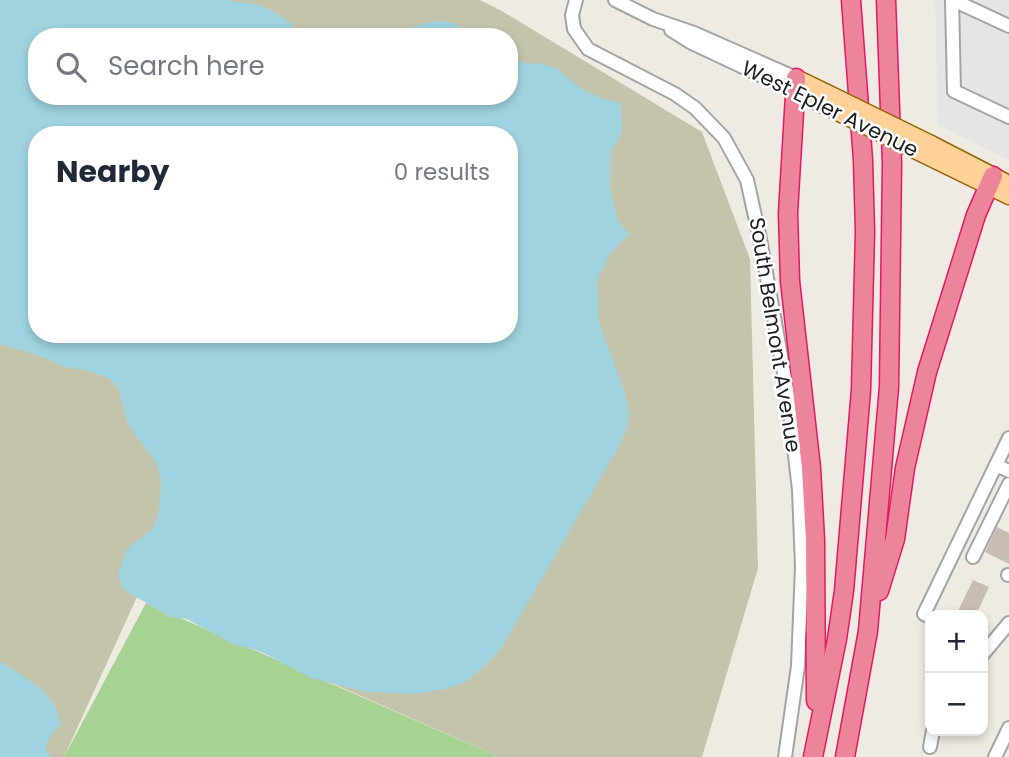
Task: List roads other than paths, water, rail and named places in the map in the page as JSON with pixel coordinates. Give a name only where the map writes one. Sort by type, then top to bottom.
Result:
[{"type":"highway","points":[[813,757],[844,591],[862,390],[863,172],[851,0]]},
{"type":"highway","points":[[879,0],[889,92]]},
{"type":"highway","points":[[845,757],[868,631],[889,387],[893,236],[886,0]]},
{"type":"highway","points":[[796,85],[788,213],[790,281],[812,480],[817,736]]},
{"type":"highway","points":[[868,631],[895,539],[905,468],[926,372],[976,215],[991,181]]},
{"type":"main road","name":"West Epler Avenue","points":[[796,85],[991,181],[1009,196]]},
{"type":"main road","name":"West Epler Avenue","points":[[991,181],[1009,184]]},
{"type":"street","name":"South Belmont Avenue","points":[[576,0],[572,15],[574,29],[589,50],[675,94],[695,108],[724,138],[747,180],[788,395],[799,490],[802,567],[798,666],[785,757]]},
{"type":"street","name":"West Epler Avenue","points":[[615,0],[653,19],[694,33],[796,85]]},
{"type":"street","points":[[1009,26],[953,0],[954,91],[1009,117]]},
{"type":"street","points":[[930,610],[1009,438]]},
{"type":"street","points":[[996,465],[1009,471]]},
{"type":"street","points":[[973,557],[1006,498],[1009,484]]},
{"type":"street","points":[[985,489],[1006,498]]},
{"type":"street","points":[[988,645],[1009,622]]},
{"type":"street","points":[[995,757],[1009,728]]},
{"type":"street","points":[[930,747],[932,736]]},
{"type":"water","points":[[0,0],[228,0],[268,9],[295,28],[28,28],[28,105],[518,105],[518,60],[528,64],[541,63],[557,69],[583,90],[621,103],[622,132],[611,152],[610,188],[617,219],[629,234],[610,254],[597,280],[599,323],[625,393],[629,413],[628,425],[620,444],[501,649],[465,682],[446,689],[416,694],[367,692],[311,678],[262,652],[233,644],[187,619],[170,617],[123,589],[118,573],[128,548],[153,529],[159,511],[161,481],[157,464],[128,424],[119,390],[110,379],[89,371],[64,367],[43,357],[0,344]]},
{"type":"water","points":[[442,21],[461,28],[408,28]]},
{"type":"water","points":[[0,661],[38,687],[53,703],[61,724],[47,741],[46,750],[52,757],[0,757]]}]
